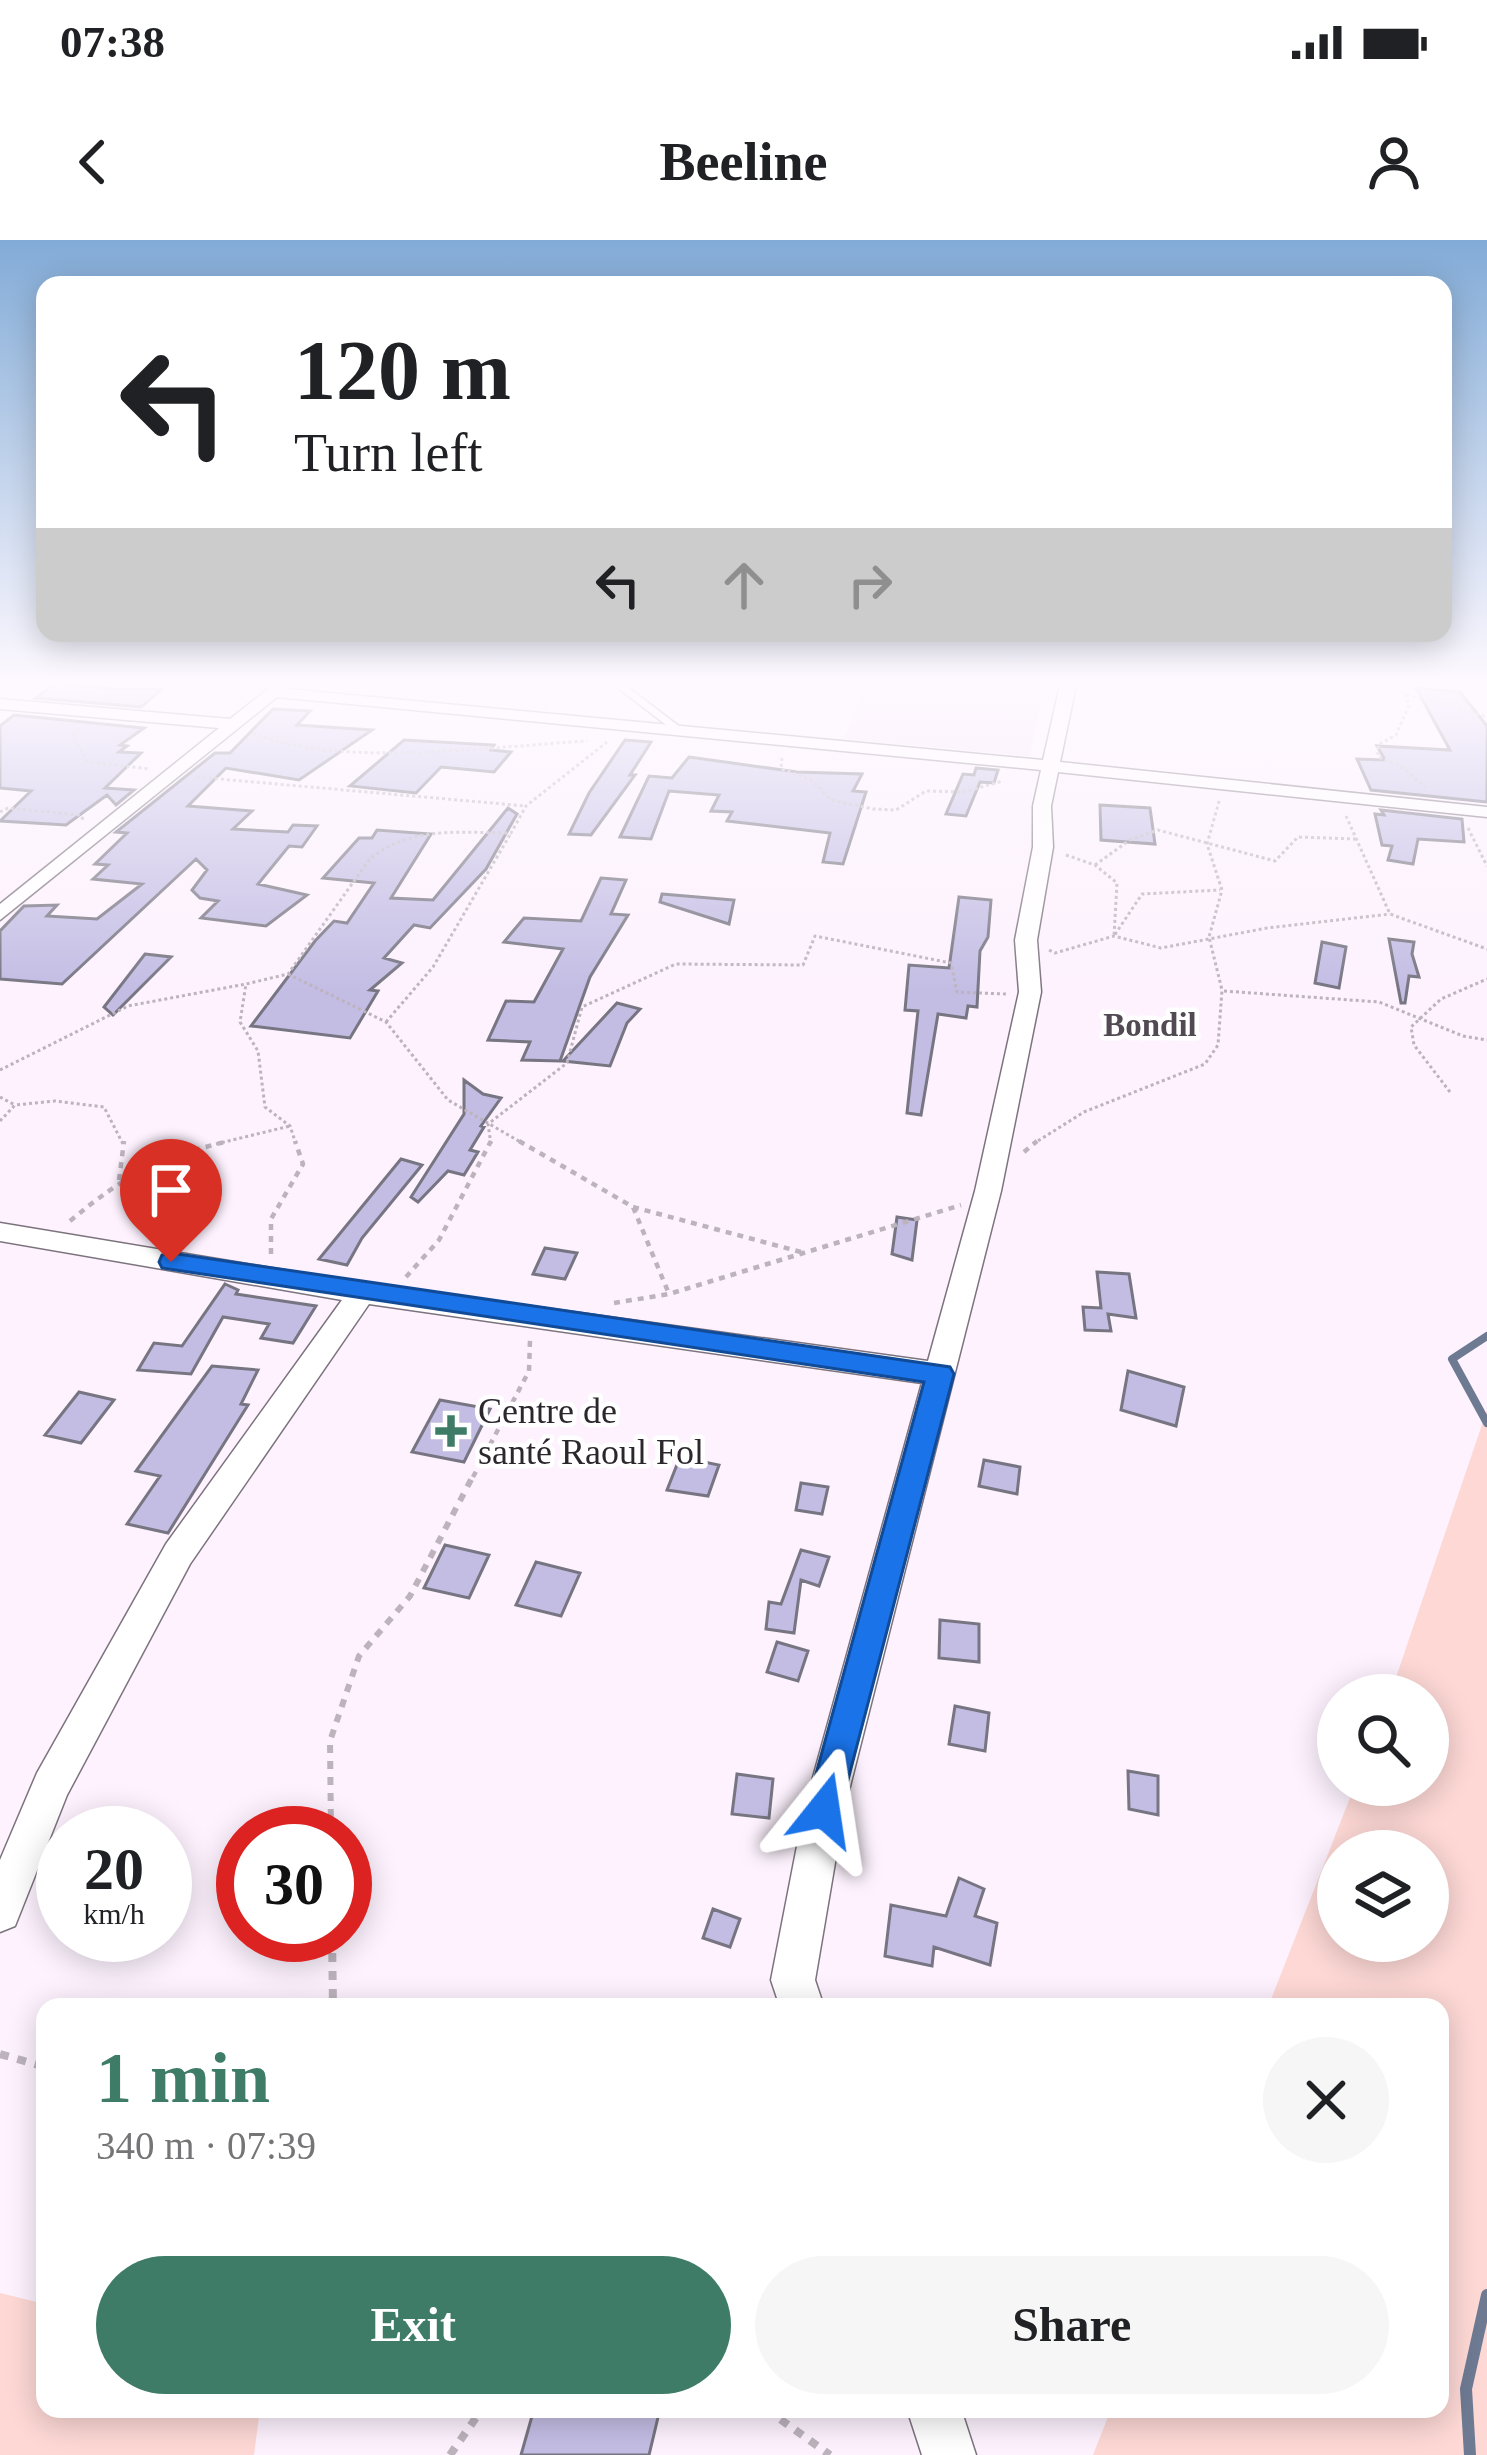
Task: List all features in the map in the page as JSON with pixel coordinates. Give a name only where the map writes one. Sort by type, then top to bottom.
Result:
[{"type":"street","points":[[0,914],[158,784]]},
{"type":"street","points":[[799,1998],[793,1980],[824,1810],[988,1191],[1030,992],[1026,940],[1043,847],[1042,806],[1048,784]]},
{"type":"street","points":[[1226,784],[1487,812]]},
{"type":"street","points":[[0,1232],[530,1318],[940,1374]]},
{"type":"street","points":[[0,1911],[51,1786],[178,1554],[367,1293]]},
{"type":"street","points":[[937,2418],[949,2455]]},
{"type":"path","points":[[286,784],[526,806]]},
{"type":"path","points":[[386,1022],[433,967],[526,806],[553,784]]},
{"type":"path","points":[[816,784],[831,800],[896,810],[926,791],[962,792],[994,784]]},
{"type":"path","points":[[599,1306],[669,1294],[959,1205],[988,1191],[1034,1141],[1204,1064],[1218,1045],[1222,991],[1209,937],[1222,890],[1207,844],[1222,784]]},
{"type":"path","points":[[1422,784],[1474,835],[1487,866]]},
{"type":"path","points":[[1336,795],[1390,914]]},
{"type":"path","points":[[0,812],[8,808],[80,815],[84,822],[110,824]]},
{"type":"path","points":[[1095,865],[1130,839],[1157,830],[1275,861],[1298,837],[1356,839]]},
{"type":"path","points":[[0,1070],[128,1006],[288,974],[360,879],[365,861],[387,843],[416,836],[511,833]]},
{"type":"path","points":[[1043,847],[1095,865],[1117,883],[1114,936]]},
{"type":"path","points":[[1114,936],[1142,894],[1222,890]]},
{"type":"path","points":[[1026,940],[1055,953],[1114,936],[1161,948],[1209,937],[1390,914],[1487,949]]},
{"type":"path","points":[[488,1124],[566,1063],[582,1006],[676,964],[803,965],[815,936],[951,963],[957,992],[1030,992]]},
{"type":"path","points":[[288,974],[386,1022],[448,1100],[633,1207],[803,1253]]},
{"type":"path","points":[[1450,1092],[1414,1045],[1411,1027],[1441,999],[1487,979]]},
{"type":"path","points":[[246,984],[240,1022],[258,1051],[266,1107],[290,1126],[303,1164],[271,1219],[271,1254],[265,1277]]},
{"type":"path","points":[[1222,991],[1379,1002],[1422,1021],[1487,1040]]},
{"type":"path","points":[[0,1097],[15,1105],[55,1101],[104,1107],[124,1139],[119,1180]]},
{"type":"path","points":[[0,1121],[15,1105]]},
{"type":"path","points":[[367,1293],[414,1273],[440,1240],[491,1144],[488,1124]]},
{"type":"path","points":[[31,1238],[77,1218],[119,1180],[178,1153],[290,1126]]},
{"type":"path","points":[[633,1207],[669,1294]]},
{"type":"path","points":[[331,1806],[330,1741],[359,1656],[410,1596],[529,1371],[530,1318]]},
{"type":"path","points":[[332,1962],[333,1998]]},
{"type":"path","points":[[0,2054],[36,2064]]},
{"type":"path","points":[[450,2455],[476,2418]]},
{"type":"path","points":[[779,2418],[830,2455]]},
{"type":"shaded area","points":[[1487,1410],[1487,2455],[1093,2455],[1107,2418],[1449,2418],[1449,1998],[1272,1998],[1317,1882],[1317,1962],[1449,1962],[1449,1830],[1337,1830],[1347,1806],[1449,1806],[1449,1674],[1397,1674]]},
{"type":"shaded area","points":[[0,2293],[36,2302],[36,2418],[259,2418],[254,2455],[0,2455]]},
{"type":"building","points":[[0,784],[109,784],[105,788],[134,790],[116,805],[107,795],[66,825],[0,821],[31,791]]},
{"type":"building","points":[[176,784],[210,784],[188,806],[252,811],[233,829],[288,832],[293,825],[317,826],[302,847],[289,846],[258,884],[307,895],[266,926],[201,918],[218,901],[200,898],[192,890],[207,870],[196,859],[62,984],[0,979],[0,931],[24,906],[57,905],[47,916],[97,919],[142,884],[93,879],[108,865],[95,864],[127,833],[116,832]]},
{"type":"building","points":[[352,784],[424,784],[416,793]]},
{"type":"building","points":[[595,784],[628,784],[591,835],[569,834]]},
{"type":"building","points":[[645,784],[857,784],[853,791],[866,792],[843,864],[823,862],[830,833],[727,821],[732,812],[711,811],[719,795],[669,791],[651,839],[620,837]]},
{"type":"building","points":[[959,784],[979,784],[966,816],[946,814]]},
{"type":"building","points":[[1368,784],[1487,784],[1487,802],[1371,790]]},
{"type":"building","points":[[1100,805],[1150,808],[1155,844],[1101,840]]},
{"type":"building","points":[[508,808],[517,814],[486,869],[430,928],[414,925],[384,958],[402,963],[370,990],[378,991],[350,1038],[251,1026],[315,941],[334,921],[347,923],[374,883],[323,878],[359,838],[372,838],[377,830],[431,834],[391,898],[433,900]]},
{"type":"building","points":[[1381,810],[1462,819],[1464,842],[1418,839],[1413,864],[1388,860],[1392,846],[1382,845],[1375,814],[1384,815]]},
{"type":"building","points":[[601,878],[626,880],[611,914],[628,915],[590,977],[560,1061],[522,1060],[530,1042],[488,1040],[506,1001],[534,1002],[563,949],[504,942],[524,918],[581,921]]},
{"type":"building","points":[[662,894],[734,900],[729,924],[660,902]]},
{"type":"building","points":[[959,897],[991,900],[988,937],[980,951],[977,1007],[968,1006],[966,1018],[938,1014],[921,1115],[907,1113],[918,1011],[905,1010],[909,965],[949,968]]},
{"type":"building","points":[[1389,939],[1414,942],[1412,954],[1419,977],[1409,976],[1405,1003],[1401,1003]]},
{"type":"building","points":[[1322,942],[1346,947],[1339,988],[1315,983]]},
{"type":"building","points":[[145,954],[171,957],[113,1015],[104,1007]]},
{"type":"building","points":[[617,1003],[640,1009],[627,1023],[610,1066],[563,1061]]},
{"type":"building","points":[[464,1080],[483,1094],[501,1098],[481,1126],[470,1150],[478,1152],[464,1175],[448,1171],[418,1202],[411,1197],[464,1114]]},
{"type":"building","points":[[401,1159],[422,1165],[362,1238],[347,1265],[319,1259]]},
{"type":"building","points":[[149,1164],[186,1170],[172,1187],[132,1181]]},
{"type":"building","points":[[897,1217],[917,1220],[912,1260],[892,1254]]},
{"type":"building","points":[[545,1248],[577,1253],[565,1279],[533,1274]]},
{"type":"building","points":[[1097,1272],[1129,1274],[1136,1318],[1108,1314],[1111,1331],[1085,1330],[1083,1307],[1101,1308]]},
{"type":"building","points":[[225,1284],[238,1290],[236,1294],[316,1306],[293,1343],[261,1338],[269,1324],[223,1317],[191,1374],[138,1370],[154,1343],[182,1346]]},
{"type":"building","points":[[212,1366],[258,1370],[241,1404],[248,1405],[168,1533],[127,1524],[160,1476],[136,1471]]},
{"type":"building","points":[[1128,1371],[1184,1387],[1176,1426],[1121,1410]]},
{"type":"building","points":[[79,1392],[114,1400],[81,1443],[45,1435]]},
{"type":"building","name":"Centre de santé Raoul Fol","points":[[440,1400],[490,1409],[464,1462],[412,1452]]},
{"type":"building","points":[[680,1457],[719,1465],[708,1496],[667,1490]]},
{"type":"building","points":[[984,1460],[1020,1467],[1017,1494],[979,1486]]},
{"type":"building","points":[[801,1483],[828,1487],[822,1514],[796,1510]]},
{"type":"building","points":[[445,1545],[489,1555],[469,1598],[424,1588]]},
{"type":"building","points":[[801,1550],[829,1557],[819,1586],[801,1580],[794,1633],[766,1629],[769,1602],[781,1604]]},
{"type":"building","points":[[536,1562],[580,1573],[561,1616],[516,1605]]},
{"type":"building","points":[[940,1620],[979,1624],[979,1662],[939,1658]]},
{"type":"building","points":[[777,1642],[808,1651],[798,1681],[767,1672]]},
{"type":"building","points":[[955,1706],[989,1713],[985,1751],[949,1744]]},
{"type":"building","points":[[1128,1771],[1158,1776],[1158,1815],[1129,1809]]},
{"type":"building","points":[[737,1774],[773,1779],[769,1818],[732,1814]]},
{"type":"building","points":[[959,1878],[984,1889],[975,1916],[997,1923],[990,1965],[934,1947],[932,1966],[885,1956],[891,1905],[946,1916]]},
{"type":"building","points":[[713,1909],[740,1919],[730,1947],[703,1938]]},
{"type":"building","points":[[531,2418],[658,2418],[649,2455],[521,2455]]},
{"type":"waterway","points":[[1487,1336],[1452,1359],[1487,1423]]},
{"type":"waterway","points":[[1470,2455],[1466,2389],[1487,2295]]},
{"type":"place","name":"Centre de santé Raoul Fol","points":[[451,1431]]},
{"type":"district","name":"Bondil","points":[[1150,1024]]},
{"type":"route","points":[[171,1262],[530,1318],[940,1374],[824,1810]]}]
